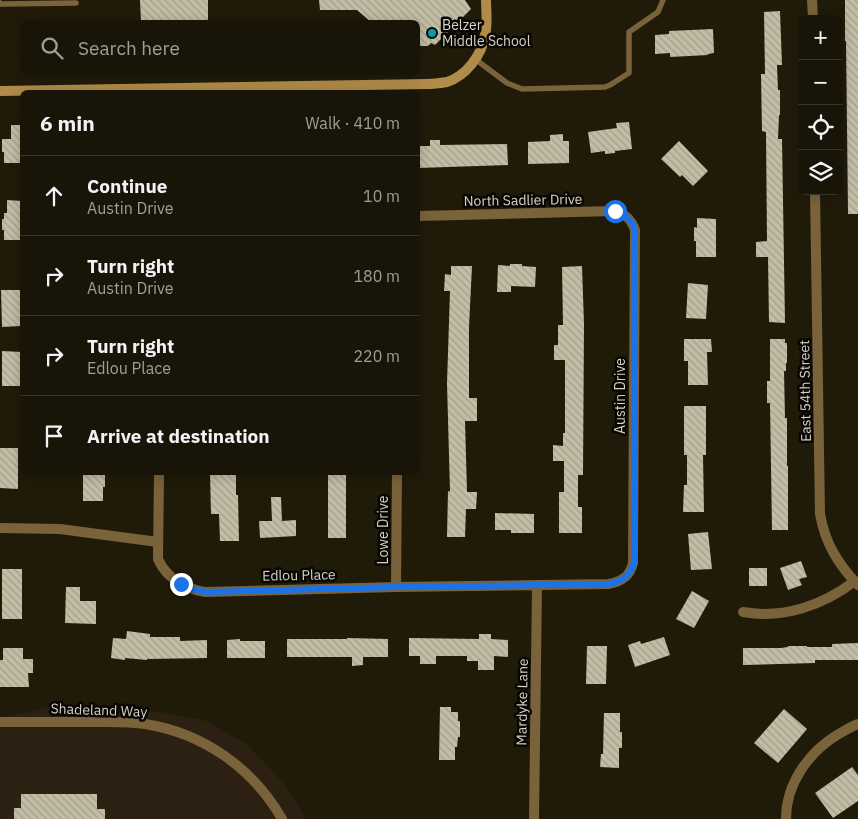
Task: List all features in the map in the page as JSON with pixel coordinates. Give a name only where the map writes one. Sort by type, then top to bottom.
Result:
[{"type":"street","points":[[61,90],[427,84],[448,81],[464,72],[479,53],[486,35],[486,0]]},
{"type":"street","points":[[812,0],[813,15]]},
{"type":"street","points":[[0,91],[20,91]]},
{"type":"street","name":"East 54th Street","points":[[815,195],[820,514],[829,545],[838,562],[856,583]]},
{"type":"street","name":"North Sadlier Drive","points":[[420,216],[613,211],[628,217]]},
{"type":"street","name":"Austin Drive","points":[[627,576],[632,570],[634,563],[635,240],[634,227],[628,217]]},
{"type":"street","name":"Edlou Place","points":[[159,475],[158,559],[169,575],[184,586],[202,591],[608,584],[618,582],[627,576]]},
{"type":"street","name":"Lowe Drive","points":[[396,587],[397,475]]},
{"type":"street","points":[[0,528],[60,529],[158,542]]},
{"type":"street","points":[[742,612],[774,614],[798,610],[828,599],[856,583]]},
{"type":"street","name":"Mardyke Lane","points":[[534,819],[537,585]]},
{"type":"street","name":"Shadeland Way","points":[[0,722],[132,722],[157,726],[181,733],[204,742],[244,771],[269,798],[282,819]]},
{"type":"street","points":[[786,819],[788,797],[809,759],[832,738],[847,728],[858,724]]},
{"type":"lane","points":[[475,59],[507,83],[522,89],[605,87],[629,72],[629,32],[658,12],[663,0]]},
{"type":"lane","points":[[0,3],[76,3]]},
{"type":"shaded area","points":[[55,706],[160,712],[207,721],[249,746],[287,787],[306,819],[0,819],[0,718]]},
{"type":"building","points":[[140,0],[208,0],[208,20],[141,20]]},
{"type":"building","name":"Belzer Middle School","points":[[319,0],[465,0],[471,9],[435,45],[431,43],[428,46],[420,46],[420,20],[369,20],[357,10],[320,10]]},
{"type":"building","points":[[845,0],[858,0],[858,214],[848,214]]},
{"type":"building","points":[[780,11],[782,65],[777,65],[778,90],[780,90],[778,139],[782,139],[785,323],[769,322],[768,257],[756,257],[756,242],[767,241],[766,132],[762,131],[761,74],[765,74],[764,12]]},
{"type":"building","points":[[713,29],[714,53],[670,57],[670,53],[655,54],[655,35],[669,34],[669,31]]},
{"type":"building","points":[[629,122],[632,149],[605,154],[605,151],[591,153],[588,132],[617,128],[616,123]]},
{"type":"building","points":[[11,125],[20,125],[20,163],[4,163],[2,139],[11,139]]},
{"type":"building","points":[[563,134],[563,141],[569,141],[569,163],[528,164],[528,142],[550,141],[550,135]]},
{"type":"building","points":[[430,140],[440,140],[440,145],[507,144],[508,165],[420,168],[420,146],[430,146]]},
{"type":"building","points":[[679,141],[708,171],[693,186],[682,175],[680,177],[661,159]]},
{"type":"building","points":[[7,200],[20,201],[20,240],[4,240],[2,219],[4,219],[4,213],[7,213]]},
{"type":"building","points":[[697,218],[716,219],[716,257],[696,257],[694,227],[697,228]]},
{"type":"building","points":[[510,264],[536,267],[535,287],[511,286],[511,292],[497,292],[498,265],[510,266]]},
{"type":"building","points":[[451,266],[472,266],[469,327],[469,398],[477,398],[477,421],[465,421],[467,492],[477,492],[476,509],[466,509],[465,537],[447,537],[448,491],[450,492],[447,383],[450,291],[444,291],[445,274],[451,275]]},
{"type":"building","points":[[582,266],[584,324],[583,475],[578,475],[578,507],[582,507],[582,533],[559,533],[559,492],[564,492],[564,461],[553,461],[553,445],[563,446],[563,433],[565,433],[565,360],[554,360],[554,345],[558,345],[558,325],[563,325],[562,267]]},
{"type":"building","points":[[688,283],[708,285],[706,319],[686,318]]},
{"type":"building","points":[[1,290],[20,290],[20,326],[2,327]]},
{"type":"building","points":[[684,339],[711,339],[712,352],[707,352],[708,385],[688,385],[688,361],[684,361]]},
{"type":"building","points":[[770,339],[785,339],[785,343],[787,343],[787,363],[786,371],[784,371],[785,418],[787,418],[788,530],[772,530],[770,403],[767,403],[767,381],[770,381]]},
{"type":"building","points":[[2,351],[20,352],[20,386],[2,386]]},
{"type":"building","points":[[684,406],[706,406],[706,455],[703,455],[704,512],[683,512],[684,485],[687,485],[687,455],[684,455]]},
{"type":"building","points":[[0,448],[18,448],[18,489],[0,488]]},
{"type":"building","points":[[83,475],[105,475],[103,501],[83,501]]},
{"type":"building","points":[[210,475],[236,475],[239,541],[220,541],[219,514],[211,514]]},
{"type":"building","points":[[328,475],[346,475],[346,538],[328,538]]},
{"type":"building","points":[[271,497],[281,497],[282,521],[296,520],[296,536],[260,538],[259,521],[272,521]]},
{"type":"building","points":[[495,513],[534,514],[534,533],[511,533],[511,530],[495,530]]},
{"type":"building","points":[[708,532],[712,569],[691,570],[688,534]]},
{"type":"building","points":[[801,561],[807,577],[799,579],[802,585],[788,590],[780,568]]},
{"type":"building","points":[[749,568],[767,568],[767,586],[749,586]]},
{"type":"building","points":[[2,569],[22,569],[22,619],[2,619]]},
{"type":"building","points":[[66,587],[80,587],[80,601],[96,601],[96,624],[65,623]]},
{"type":"building","points":[[692,591],[709,601],[694,628],[676,619]]},
{"type":"building","points":[[127,631],[150,634],[150,637],[180,637],[180,641],[207,640],[207,658],[147,660],[125,658],[125,660],[111,658],[113,638],[126,639]]},
{"type":"building","points":[[479,634],[491,634],[491,639],[508,640],[508,657],[494,656],[494,670],[478,670],[478,661],[467,661],[467,656],[436,656],[436,664],[420,664],[420,656],[409,656],[409,638],[479,639]]},
{"type":"building","points":[[664,637],[670,655],[635,667],[628,645],[640,641],[641,644]]},
{"type":"building","points":[[240,639],[240,641],[265,641],[265,658],[227,658],[227,640]]},
{"type":"building","points":[[287,639],[388,639],[388,657],[363,657],[363,665],[352,666],[352,657],[287,657]]},
{"type":"building","points":[[858,643],[858,660],[815,660],[815,663],[743,665],[743,648],[832,647],[832,644]]},
{"type":"building","points":[[587,646],[607,646],[606,684],[586,684]]},
{"type":"building","points":[[3,648],[23,648],[23,659],[33,659],[33,673],[28,673],[29,687],[0,687],[0,660],[3,660]]},
{"type":"building","points":[[440,707],[451,707],[451,712],[458,712],[460,737],[458,737],[457,747],[455,747],[455,760],[439,760]]},
{"type":"building","points":[[784,709],[807,729],[778,763],[754,743]]},
{"type":"building","points":[[604,713],[620,713],[622,748],[619,748],[619,768],[600,767],[601,754],[603,754]]},
{"type":"building","points":[[852,767],[858,775],[858,801],[833,818],[815,793]]},
{"type":"building","points":[[21,794],[97,794],[97,809],[105,809],[105,819],[14,819],[14,808],[21,808]]},
{"type":"place","name":"Belzer Middle School","points":[[432,33]]},
{"type":"route","points":[[181,584],[206,592],[612,584],[624,579],[634,563],[635,230],[628,217],[615,211]]}]
